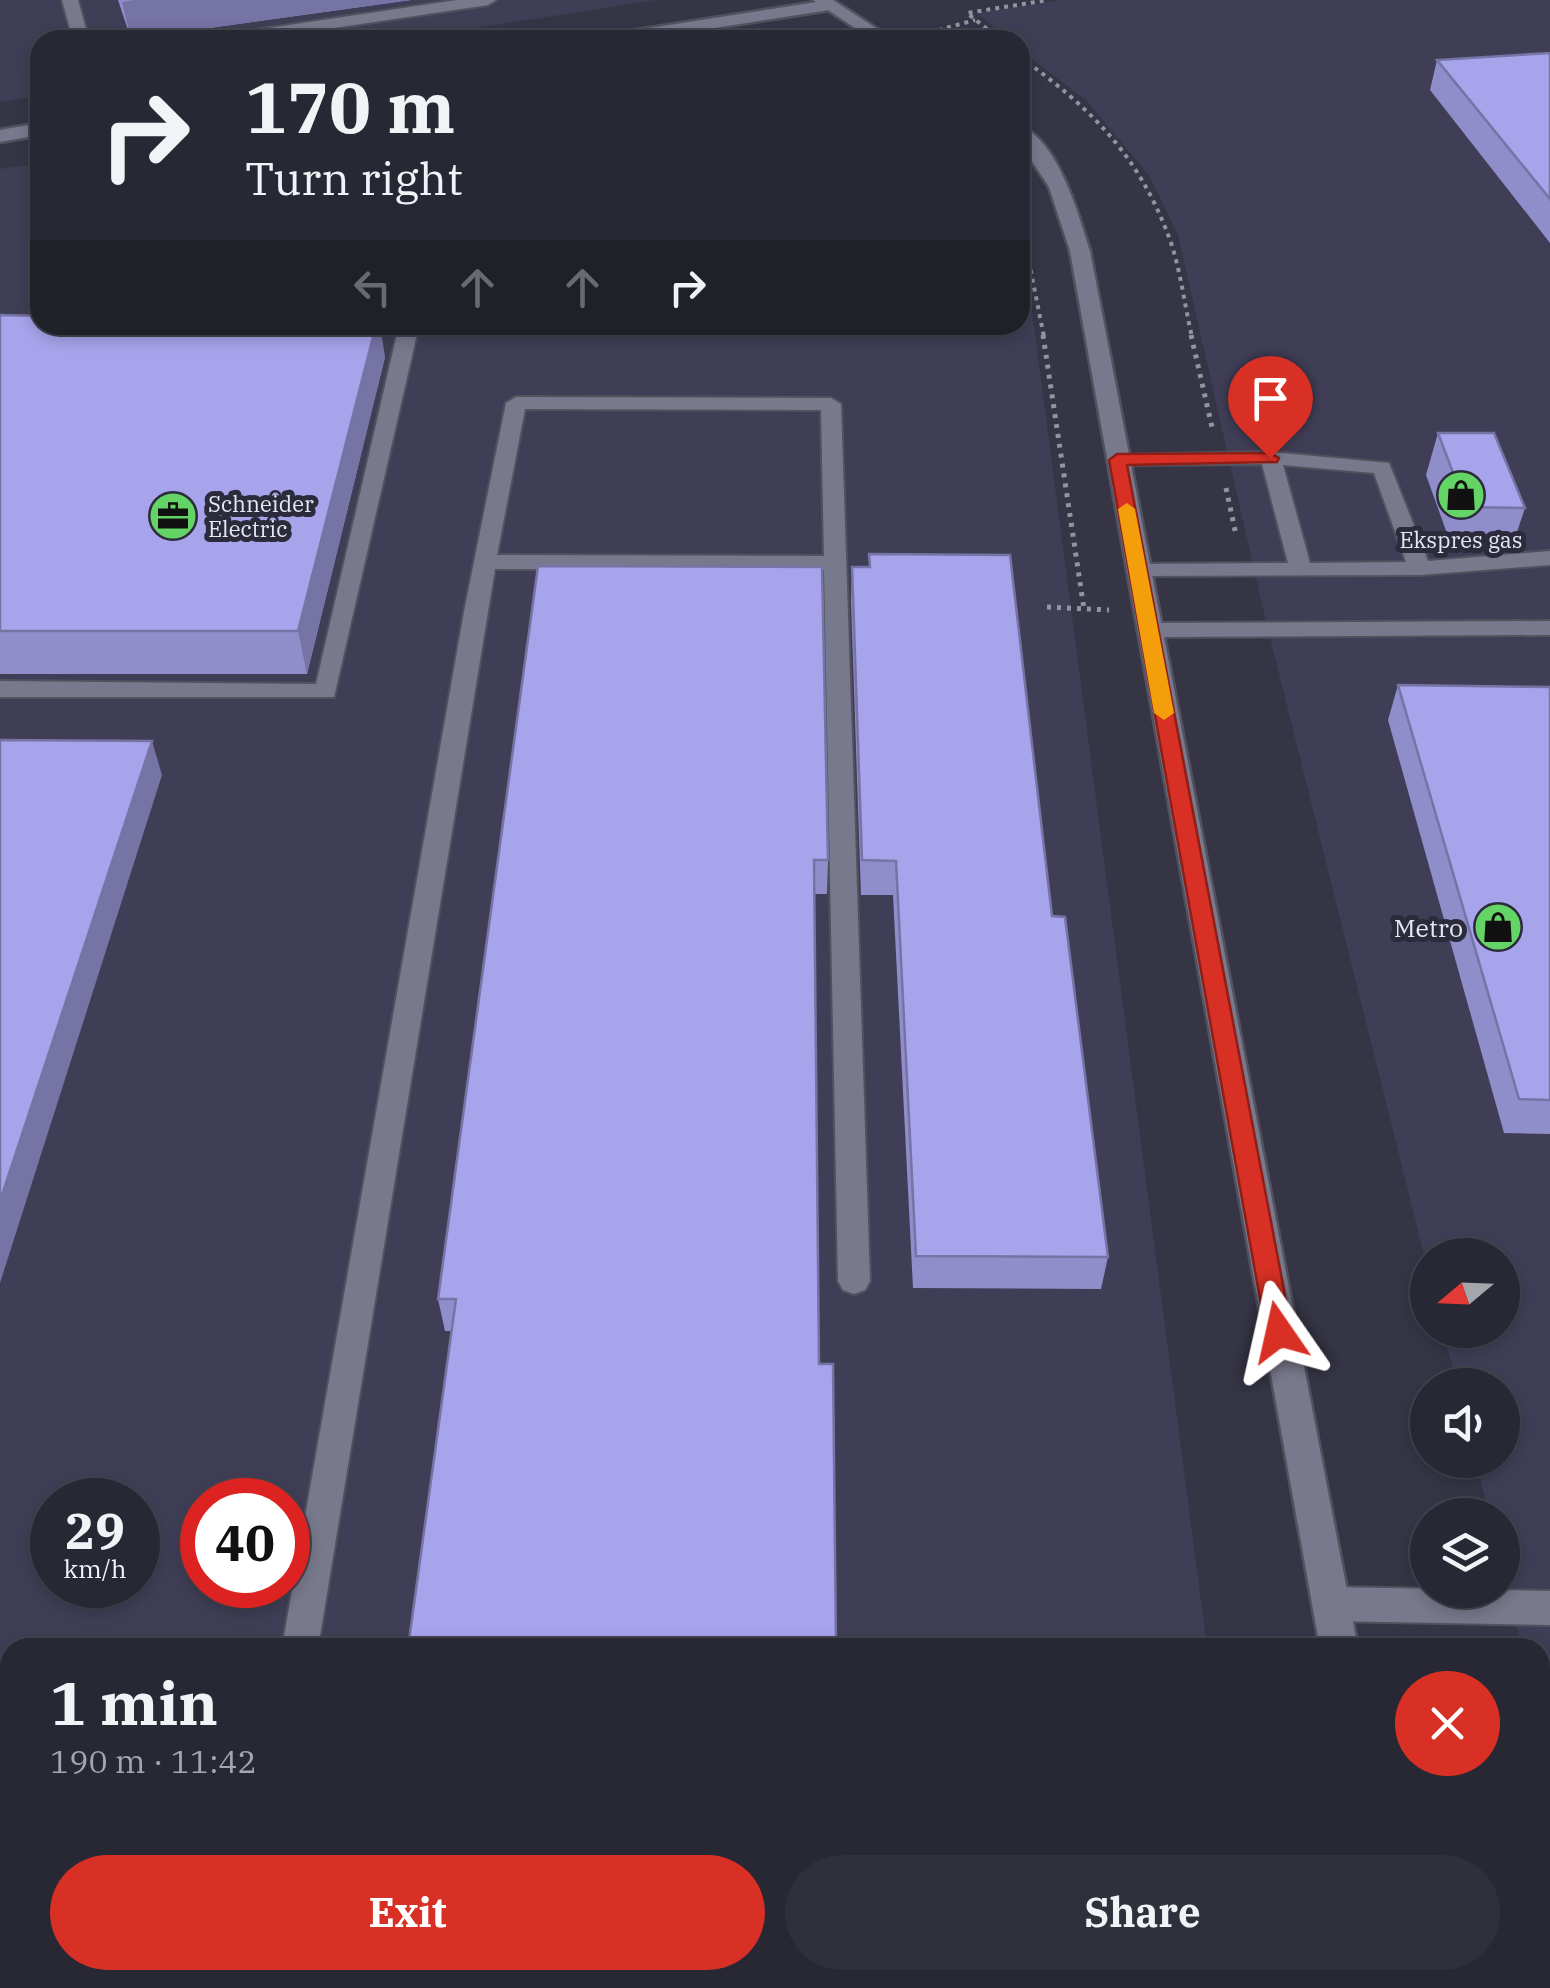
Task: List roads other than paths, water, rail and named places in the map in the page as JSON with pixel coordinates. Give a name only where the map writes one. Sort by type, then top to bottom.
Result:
[{"type":"street","points":[[663,30],[826,2],[863,0]]},
{"type":"street","points":[[826,2],[869,30]]},
{"type":"street","points":[[0,136],[30,132]]},
{"type":"street","points":[[1030,142],[1061,184],[1080,251],[1336,1638]]},
{"type":"lane","points":[[70,0],[78,30]]},
{"type":"lane","points":[[289,30],[488,0]]},
{"type":"lane","points":[[0,688],[326,692],[400,338]]},
{"type":"lane","points":[[302,1638],[472,631],[516,403],[831,404],[854,1281]]},
{"type":"lane","points":[[1270,458],[1301,570]]},
{"type":"lane","points":[[1117,460],[1270,458],[1382,467],[1420,568]]},
{"type":"lane","points":[[1138,571],[1420,568],[1550,558]]},
{"type":"lane","points":[[488,562],[835,563]]},
{"type":"lane","points":[[1147,621],[1550,628]]},
{"type":"lane","points":[[1330,1604],[1550,1608]]},
{"type":"place","name":"Ekspres gas","points":[[1461,495]]},
{"type":"place","name":"Schneider Electric","points":[[173,516]]},
{"type":"place","name":"Metro","points":[[1498,927]]}]
